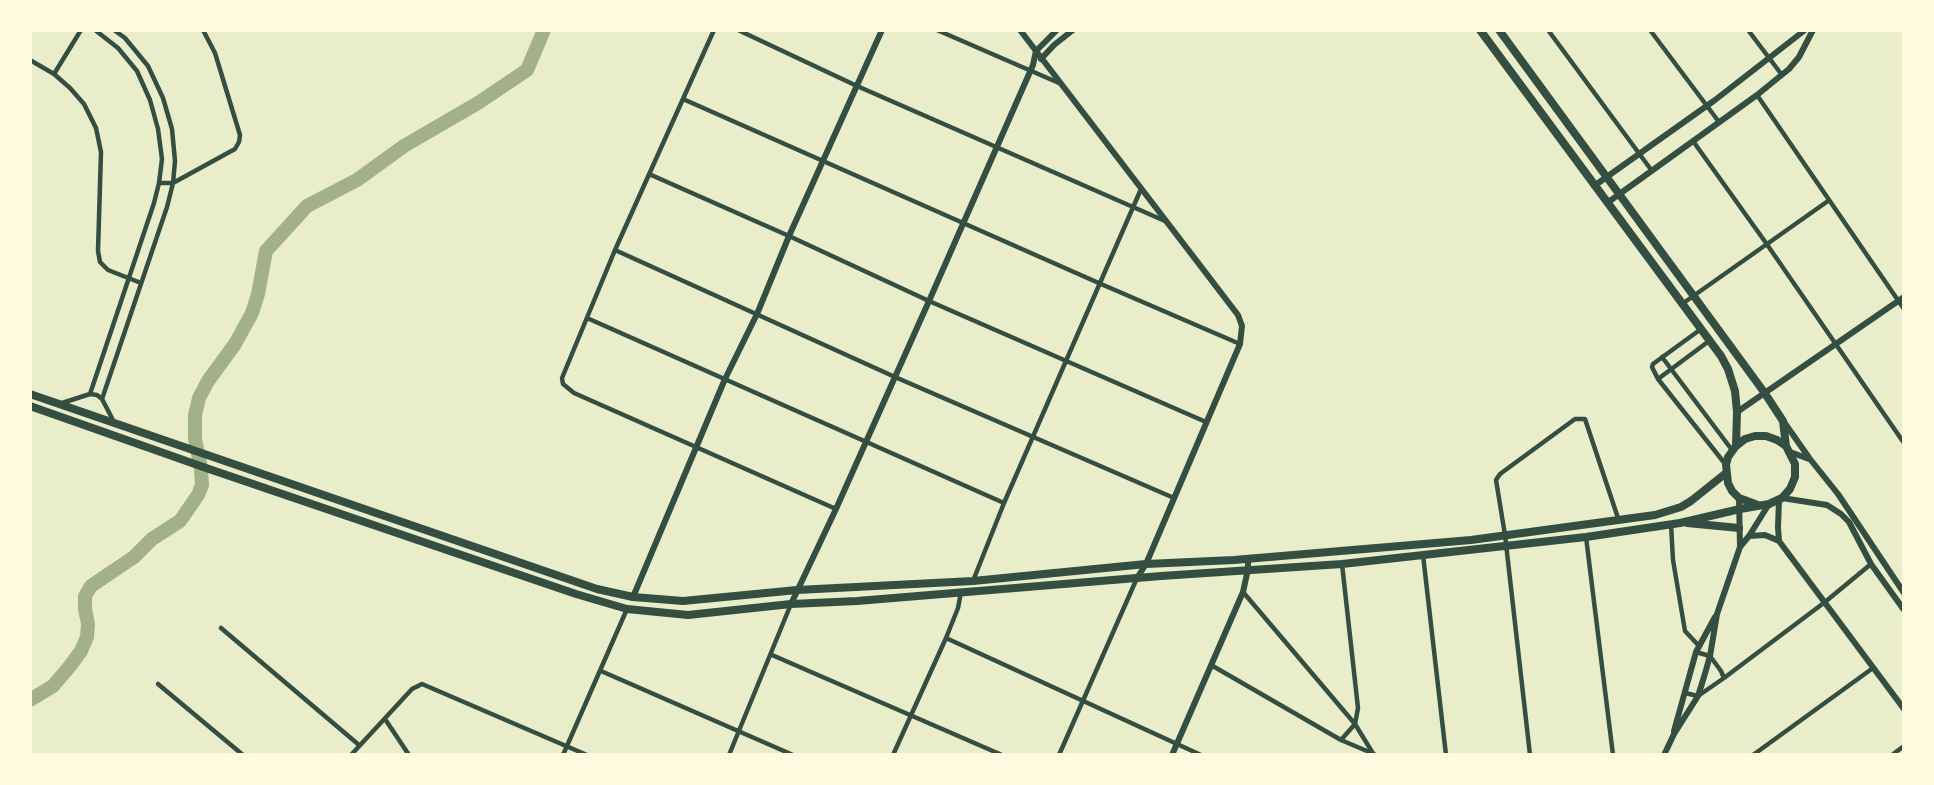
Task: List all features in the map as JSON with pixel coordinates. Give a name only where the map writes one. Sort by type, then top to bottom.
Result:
[{"type":"main road","points":[[30,394],[597,589],[633,597],[683,601],[797,590],[973,581],[1146,564],[1248,559],[1472,540],[1619,521],[1655,515],[1681,507],[1702,492],[1726,469],[1734,448],[1737,412],[1735,391],[1728,369],[1701,329],[1480,30]]},
{"type":"main road","points":[[30,405],[209,470],[565,590],[627,609],[688,615],[791,604],[1248,569],[1342,564],[1586,537],[1680,523],[1740,508],[1769,504],[1780,499],[1790,489],[1795,477],[1795,464],[1788,449],[1783,421],[1694,295],[1498,30]]},
{"type":"main road","points":[[1513,74],[1525,64]]},
{"type":"main road","points":[[1734,448],[1745,439],[1766,436],[1777,440],[1788,449]]},
{"type":"main road","points":[[1726,469],[1728,483],[1739,498],[1758,505]]},
{"type":"main road","points":[[337,512],[344,510],[345,505],[342,502]]},
{"type":"main road","points":[[361,520],[358,513],[363,510]]},
{"type":"main road","points":[[1680,523],[1739,528]]},
{"type":"street","points":[[54,74],[81,30]]},
{"type":"street","points":[[90,394],[159,183],[162,159],[159,129],[150,100],[137,71],[118,48],[95,30]]},
{"type":"street","points":[[102,399],[173,183],[176,162],[172,129],[163,98],[148,66],[125,38],[114,30]]},
{"type":"street","points":[[159,183],[173,183],[235,148],[240,135],[215,53],[202,30]]},
{"type":"street","points":[[714,30],[615,250],[562,378],[563,384],[574,393],[836,509]]},
{"type":"street","points":[[738,30],[856,86],[1166,221]]},
{"type":"street","points":[[633,597],[725,380],[757,314],[789,236],[882,30]]},
{"type":"street","points":[[938,30],[1031,68],[1059,83]]},
{"type":"street","points":[[1020,30],[1238,315],[1242,326],[1240,344],[1146,564],[1137,578],[1059,755]]},
{"type":"street","points":[[729,755],[797,590],[836,509],[929,301],[1031,68],[1035,51],[1057,30]]},
{"type":"street","points":[[1031,68],[1073,30]]},
{"type":"street","points":[[1548,30],[1652,171]]},
{"type":"street","points":[[1650,30],[1719,122]]},
{"type":"street","points":[[1748,30],[1782,75]]},
{"type":"street","points":[[1594,186],[1640,155],[1805,30]]},
{"type":"street","points":[[1607,203],[1782,75],[1799,57],[1813,30]]},
{"type":"street","points":[[30,60],[54,74],[84,104],[98,136],[101,160],[98,251],[100,262],[108,270],[128,280],[141,283]]},
{"type":"street","points":[[1757,95],[1828,201],[1901,299],[1904,309]]},
{"type":"street","points":[[683,99],[1240,344]]},
{"type":"street","points":[[1693,141],[1904,443]]},
{"type":"street","points":[[649,174],[929,301],[1206,422]]},
{"type":"street","points":[[973,581],[1004,503],[1141,189]]},
{"type":"street","points":[[1682,304],[1828,201]]},
{"type":"street","points":[[615,250],[895,377],[1174,498]]},
{"type":"street","points":[[1737,412],[1901,299]]},
{"type":"street","points":[[587,318],[1004,503]]},
{"type":"street","points":[[1701,329],[1652,367],[1658,379],[1726,469]]},
{"type":"street","points":[[108,339],[121,344]]},
{"type":"street","points":[[1658,379],[1709,341]]},
{"type":"street","points":[[1662,357],[1734,448]]},
{"type":"street","points":[[59,404],[90,394],[97,395],[102,399],[114,423]]},
{"type":"street","points":[[1530,755],[1497,477],[1575,419],[1585,419],[1619,521]]},
{"type":"street","points":[[1783,421],[1838,494],[1904,593]]},
{"type":"street","points":[[1788,449],[1810,459]]},
{"type":"street","points":[[1779,541],[1780,499],[1827,505],[1835,502],[1838,494]]},
{"type":"street","points":[[1739,498],[1740,547]]},
{"type":"street","points":[[1664,755],[1674,734],[1698,696],[1710,656],[1717,614],[1740,547],[1769,504]]},
{"type":"street","points":[[1827,505],[1849,522],[1871,564],[1904,610]]},
{"type":"street","points":[[1671,524],[1673,560],[1685,630],[1698,649],[1710,656],[1724,678]]},
{"type":"street","points":[[1749,536],[1765,535],[1779,541],[1904,709]]},
{"type":"street","points":[[1586,537],[1613,755]]},
{"type":"street","points":[[1423,555],[1446,755]]},
{"type":"street","points":[[1172,755],[1243,592],[1248,559]]},
{"type":"street","points":[[1341,740],[1355,724],[1358,708],[1342,564]]},
{"type":"street","points":[[1685,693],[1698,696],[1724,678],[1825,602],[1871,564]]},
{"type":"street","points":[[893,755],[946,638],[958,608],[961,592]]},
{"type":"street","points":[[1243,592],[1355,724],[1374,755]]},
{"type":"street","points":[[563,755],[627,609]]},
{"type":"street","points":[[1674,734],[1698,649],[1717,614]]},
{"type":"street","points":[[221,628],[359,745]]},
{"type":"street","points":[[946,638],[1202,755]]},
{"type":"street","points":[[772,655],[1002,755]]},
{"type":"street","points":[[1211,665],[1341,740],[1374,755]]},
{"type":"street","points":[[1753,755],[1873,668]]},
{"type":"street","points":[[601,671],[794,755]]},
{"type":"street","points":[[158,684],[243,755]]},
{"type":"street","points":[[351,755],[412,689],[422,684],[587,755]]},
{"type":"street","points":[[385,719],[408,755]]},
{"type":"street","points":[[1892,755],[1904,746]]},
{"type":"waterway","points":[[30,700],[53,686],[81,651],[87,637],[88,624],[85,596],[91,586],[134,557],[152,539],[180,521],[198,495],[202,485],[195,439],[195,415],[199,398],[208,381],[235,344],[252,313],[266,251],[307,206],[357,180],[404,146],[478,103],[527,70],[544,30]]}]
